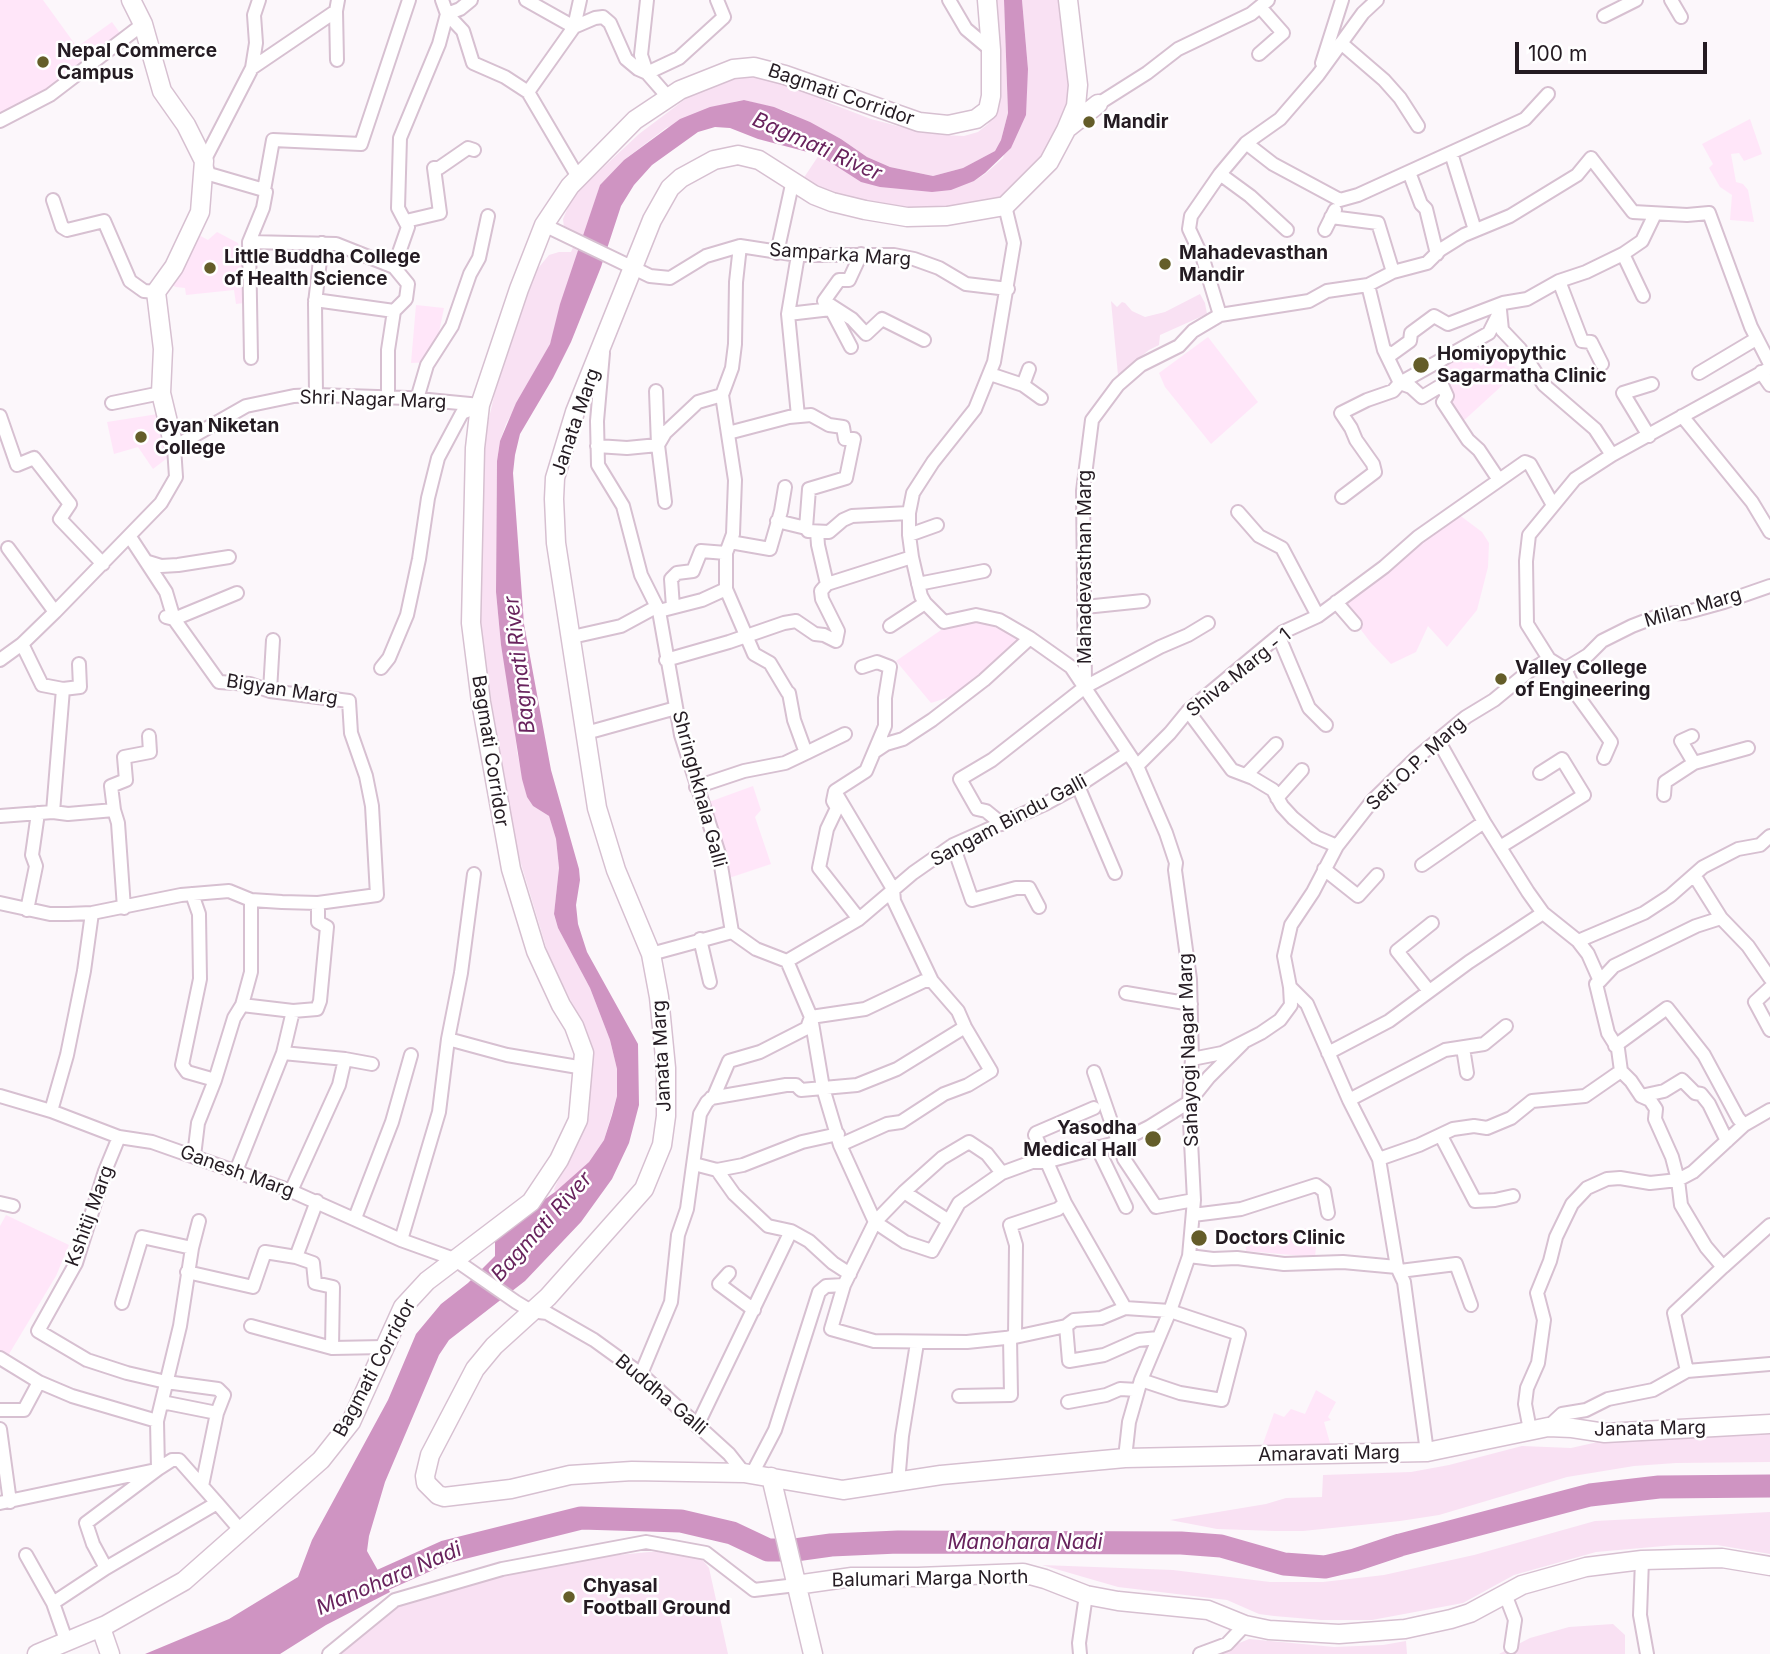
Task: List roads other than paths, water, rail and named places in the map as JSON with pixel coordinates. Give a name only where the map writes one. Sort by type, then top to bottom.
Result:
[{"type":"main road","points":[[131,0],[144,24],[162,91],[186,125],[204,161],[200,212],[174,267],[156,292],[163,349],[161,393],[174,447]]},
{"type":"main road","name":"Bagmati Corridor","points":[[37,1654],[101,1628],[184,1581],[242,1532],[333,1447],[351,1422],[403,1307],[427,1281],[460,1263],[518,1214],[538,1193],[572,1138],[578,1119],[584,1068],[581,1042],[541,964],[518,894],[503,828],[481,702],[471,622],[475,448],[480,405],[519,289],[544,225],[578,177],[625,129],[668,97],[733,69],[754,67],[794,78],[929,124],[956,125],[976,119],[988,110],[991,96],[987,0]]},
{"type":"main road","points":[[1004,206],[1049,162],[1076,106],[1078,85],[1068,0]]},
{"type":"main road","points":[[1066,130],[1098,104]]},
{"type":"main road","name":"Janata Marg","points":[[1004,206],[947,216],[907,217],[832,202],[814,195],[759,160],[737,155],[722,157],[676,183],[663,198],[652,220],[575,412],[555,478],[554,499],[556,544],[597,808],[607,845],[651,954],[664,1027],[666,1116],[658,1159],[643,1189],[548,1297],[524,1307],[475,1369],[430,1455],[425,1476],[426,1483],[438,1495],[444,1497],[511,1489],[570,1475],[632,1471],[748,1474],[772,1484],[843,1490],[942,1475],[1125,1458]]},
{"type":"main road","name":"Janata Marg","points":[[1539,1429],[1572,1428],[1605,1433],[1770,1424]]},
{"type":"main road","name":"Amaravati Marg","points":[[1125,1458],[1427,1452],[1539,1429]]},
{"type":"main road","points":[[772,1484],[813,1654]]},
{"type":"main road","name":"Balumari Marga North","points":[[795,1583],[852,1577],[1023,1573],[1086,1595],[1208,1610],[1245,1625],[1269,1630],[1339,1634],[1405,1629],[1470,1613],[1522,1585],[1586,1567],[1642,1560],[1723,1558],[1770,1566]]},
{"type":"main road","points":[[101,1628],[110,1654]]},
{"type":"street","points":[[259,0],[254,15],[256,43],[252,68],[204,161],[209,174],[264,190]]},
{"type":"street","points":[[251,358],[248,242],[263,208],[273,140],[361,144],[409,0]]},
{"type":"street","points":[[442,0],[447,15],[463,31],[473,63],[528,92],[578,177]]},
{"type":"street","points":[[394,267],[408,227],[398,208],[400,138],[439,44],[447,15],[471,0]]},
{"type":"street","points":[[526,0],[574,27]]},
{"type":"street","points":[[528,92],[574,27],[580,0]]},
{"type":"street","points":[[647,0],[641,55],[648,73],[668,97]]},
{"type":"street","points":[[574,27],[603,17],[610,23],[626,59],[648,73],[679,58],[724,17],[718,0]]},
{"type":"street","points":[[949,0],[966,29],[991,50]]},
{"type":"street","points":[[1318,75],[1342,0]]},
{"type":"street","points":[[1377,0],[1363,13],[1318,75],[1280,119],[1246,143],[1220,174],[1191,216],[1189,229],[1203,259],[1220,315],[1309,301],[1327,291],[1368,285],[1393,272],[1427,263],[1464,234],[1510,216],[1577,176],[1591,158],[1633,212],[1655,215],[1709,213],[1767,368],[1770,385]]},
{"type":"street","points":[[1604,16],[1636,0]]},
{"type":"street","points":[[1671,0],[1681,18]]},
{"type":"street","points":[[1098,104],[1147,73],[1178,49],[1251,14],[1264,4],[1283,33],[1259,54]]},
{"type":"street","points":[[252,68],[337,6]]},
{"type":"street","points":[[337,6],[337,60]]},
{"type":"street","points":[[0,121],[50,95],[144,24]]},
{"type":"street","points":[[1340,43],[1384,80],[1400,98],[1418,126]]},
{"type":"street","points":[[1246,143],[1273,164],[1340,200],[1358,195],[1525,119],[1548,94]]},
{"type":"street","points":[[407,221],[440,213],[434,168],[439,168],[468,148],[474,150]]},
{"type":"street","points":[[1451,153],[1475,230]]},
{"type":"street","points":[[1409,172],[1421,204],[1426,209],[1437,254]]},
{"type":"street","points":[[1220,174],[1250,196],[1287,230]]},
{"type":"street","points":[[777,253],[793,180]]},
{"type":"street","points":[[52,200],[62,227],[67,230],[104,220],[130,281],[144,292],[156,292]]},
{"type":"street","points":[[1325,230],[1340,200]]},
{"type":"street","points":[[890,626],[925,603],[918,584],[909,535],[913,493],[933,462],[975,408],[990,373],[1008,289],[1014,243],[1004,206]]},
{"type":"street","points":[[1384,350],[1392,354],[1410,341],[1411,333],[1434,316],[1448,324],[1527,299],[1559,281],[1586,272],[1623,254],[1643,241],[1655,215]]},
{"type":"street","points":[[417,399],[427,365],[452,326],[470,274],[479,258],[488,216]]},
{"type":"street","points":[[1331,217],[1378,223],[1393,272]]},
{"type":"street","name":"Samparka Marg","points":[[544,225],[650,276],[670,278],[706,256],[740,246],[798,255],[861,254],[914,259],[939,268],[966,284],[1008,289]]},
{"type":"street","points":[[248,242],[336,244],[394,267],[408,284],[405,299],[394,311],[388,350],[388,398]]},
{"type":"street","points":[[316,395],[315,300],[322,243]]},
{"type":"street","points":[[740,246],[736,282],[735,344],[732,368],[722,395],[735,480],[733,534],[728,548],[726,589],[754,654],[770,663],[789,693],[793,720],[806,753]]},
{"type":"street","points":[[861,254],[849,280],[839,280],[824,300],[852,319],[866,334],[882,319],[923,341]]},
{"type":"street","points":[[1623,254],[1643,296]]},
{"type":"street","points":[[798,255],[788,314],[798,416]]},
{"type":"street","points":[[1559,281],[1582,341],[1591,342],[1602,364]]},
{"type":"street","points":[[1368,285],[1384,350],[1401,383],[1411,387],[1422,397],[1441,385],[1447,396],[1443,402],[1499,480]]},
{"type":"street","points":[[315,300],[394,311]]},
{"type":"street","points":[[1342,497],[1375,472],[1373,464],[1341,413],[1393,391],[1401,383],[1489,333],[1501,307]]},
{"type":"street","points":[[1501,307],[1502,330],[1520,349],[1544,385],[1589,424],[1612,455]]},
{"type":"street","points":[[788,314],[831,309],[851,347]]},
{"type":"street","name":"Mahadevasthan Marg","points":[[1085,687],[1083,491],[1091,420],[1118,385],[1141,365],[1179,346],[1193,331],[1220,315]]},
{"type":"street","points":[[1699,373],[1756,339]]},
{"type":"street","name":"Shringhkhala Galli","points":[[604,343],[597,421],[598,465],[622,506],[641,575],[657,609],[681,735],[719,854],[732,932]]},
{"type":"street","points":[[1604,758],[1611,742],[1577,695],[1565,669],[1549,659],[1527,624],[1526,561],[1529,535],[1575,479],[1612,455],[1767,368]]},
{"type":"street","points":[[1023,385],[1029,369]]},
{"type":"street","points":[[990,373],[1023,385],[1041,398]]},
{"type":"street","points":[[1649,436],[1623,393],[1652,384]]},
{"type":"street","points":[[656,391],[658,445],[665,502]]},
{"type":"street","points":[[112,403],[161,393]]},
{"type":"street","name":"Shri Nagar Marg","points":[[174,447],[246,406],[294,397],[316,395],[417,399],[480,405]]},
{"type":"street","points":[[658,445],[665,433],[698,402],[722,395]]},
{"type":"street","points":[[381,668],[389,657],[407,615],[438,458],[462,413],[480,405]]},
{"type":"street","points":[[728,433],[811,415],[830,425],[843,427],[845,439],[854,439],[845,478],[809,489],[811,530],[827,584]]},
{"type":"street","points":[[0,416],[17,465],[34,458],[70,504],[60,519],[103,564]]},
{"type":"street","points":[[1682,416],[1752,502],[1770,532]]},
{"type":"street","points":[[597,446],[658,445]]},
{"type":"street","points":[[0,660],[22,644],[55,612],[130,537],[169,493],[176,477],[174,447]]},
{"type":"street","name":"Shiva Marg - 1","points":[[1137,766],[1188,711],[1279,637],[1318,616],[1419,537],[1499,480],[1528,462],[1553,505]]},
{"type":"street","points":[[673,607],[671,579],[677,573],[693,571],[701,551],[728,548],[770,549],[785,487]]},
{"type":"street","points":[[1238,512],[1259,536],[1282,548],[1318,616]]},
{"type":"street","points":[[778,522],[829,532],[852,516],[909,513]]},
{"type":"street","points":[[909,535],[937,525]]},
{"type":"street","name":"Bigyan Marg","points":[[130,537],[166,592],[170,618],[219,682],[250,684],[270,691],[349,701],[351,733],[366,776],[372,806],[377,895],[318,902]]},
{"type":"street","points":[[8,548],[55,612]]},
{"type":"street","points":[[148,562],[161,566],[178,565],[229,557]]},
{"type":"street","points":[[666,660],[796,621],[816,634],[836,641],[838,631],[822,599],[821,591],[827,584],[912,557]]},
{"type":"street","points":[[918,584],[984,571]]},
{"type":"street","name":"Milan Marg","points":[[1565,669],[1588,655],[1602,641],[1632,626],[1663,614],[1724,602],[1770,586]]},
{"type":"street","points":[[572,637],[621,626],[657,609],[702,600],[726,589]]},
{"type":"street","points":[[170,618],[237,593]]},
{"type":"street","points":[[1085,607],[1143,601]]},
{"type":"street","points":[[1336,602],[1356,624]]},
{"type":"street","name":"Sahayogi Nagar Marg","points":[[925,603],[944,622],[976,615],[999,620],[1071,667],[1137,766],[1176,863],[1190,979],[1192,1059],[1189,1102],[1193,1214],[1189,1256],[1140,1385],[1129,1422],[1125,1458]]},
{"type":"street","points":[[1002,824],[986,811],[977,808],[961,779],[992,760],[1085,687],[1208,623]]},
{"type":"street","points":[[1279,637],[1310,708],[1326,725]]},
{"type":"street","points":[[871,754],[886,744],[903,739],[932,720],[984,680],[1030,638]]},
{"type":"street","points":[[270,691],[274,640]]},
{"type":"street","points":[[22,644],[42,685],[80,691],[79,664]]},
{"type":"street","name":"Seti O.P. Marg","points":[[1427,1452],[1404,1282],[1398,1269],[1379,1159],[1349,1100],[1307,1004],[1290,987],[1284,956],[1292,925],[1338,846],[1373,800],[1466,717],[1494,700],[1528,672],[1549,659]]},
{"type":"street","points":[[859,919],[820,868],[827,829],[837,808],[833,801],[835,791],[866,771],[885,726],[885,698],[890,667],[877,662],[862,667]]},
{"type":"street","points":[[53,812],[63,689]]},
{"type":"street","points":[[586,733],[676,708]]},
{"type":"street","points":[[1188,711],[1232,770],[1273,790],[1293,818],[1316,836],[1338,846]]},
{"type":"street","points":[[696,788],[744,771],[785,763],[845,734]]},
{"type":"street","points":[[124,908],[118,824],[111,786],[127,780],[124,757],[150,752],[149,736]]},
{"type":"street","points":[[1692,736],[1681,741],[1694,763]]},
{"type":"street","points":[[1438,740],[1484,822],[1544,913],[1578,941],[1588,954],[1600,981]]},
{"type":"street","points":[[1246,775],[1276,744]]},
{"type":"street","points":[[1664,795],[1665,782],[1694,763],[1748,748]]},
{"type":"street","name":"Sangam Bindu Galli","points":[[787,961],[859,919],[893,889],[953,845],[1078,786],[1128,753]]},
{"type":"street","points":[[1500,847],[1584,795],[1562,759],[1540,773]]},
{"type":"street","points":[[1277,798],[1302,770]]},
{"type":"street","points":[[1078,786],[1115,873]]},
{"type":"street","points":[[694,1164],[717,1170],[743,1165],[802,1142],[839,1139],[901,1122],[944,1094],[968,1085],[991,1071],[958,1011],[932,981],[894,901],[893,889],[835,791]]},
{"type":"street","points":[[0,816],[114,810]]},
{"type":"street","points":[[27,910],[36,866],[33,855],[38,813]]},
{"type":"street","points":[[1422,865],[1484,822]]},
{"type":"street","points":[[1578,941],[1644,913],[1696,879],[1703,867],[1725,854],[1769,842]]},
{"type":"street","points":[[953,845],[972,900],[1016,888],[1029,888],[1039,907]]},
{"type":"street","points":[[1324,869],[1358,895],[1377,875]]},
{"type":"street","points":[[401,1240],[439,1112],[474,874]]},
{"type":"street","points":[[1696,879],[1721,918],[1748,946],[1770,978]]},
{"type":"street","points":[[0,903],[50,914],[92,913],[192,894],[229,891],[250,900],[318,902],[318,922],[327,927],[317,1009],[293,1011],[242,1005]]},
{"type":"street","points":[[192,894],[199,915],[200,979],[182,1065],[187,1072],[215,1080]]},
{"type":"street","points":[[194,1156],[198,1123],[215,1080],[234,1018],[242,1005],[251,972],[250,900]]},
{"type":"street","points":[[51,1111],[67,1055],[84,971],[92,913]]},
{"type":"street","points":[[1328,1053],[1389,1021],[1544,913]]},
{"type":"street","points":[[1721,918],[1696,926],[1614,966],[1596,984],[1621,1071],[1641,1096],[1650,1100],[1656,1110],[1654,1119],[1672,1157],[1681,1205],[1706,1247],[1723,1267]]},
{"type":"street","points":[[1429,991],[1397,951],[1432,923]]},
{"type":"street","points":[[651,954],[732,932],[757,949],[787,961],[811,1017],[823,1088],[839,1139],[876,1222],[905,1241],[930,1252],[959,1203],[1002,1173],[1032,1162],[1045,1162],[1119,1142],[1149,1127],[1189,1102],[1209,1077],[1243,1043]]},
{"type":"street","points":[[700,939],[710,982]]},
{"type":"street","points":[[811,1017],[865,1009],[924,981],[932,981]]},
{"type":"street","points":[[1192,1059],[1222,1054],[1280,1020],[1291,1005],[1290,987]]},
{"type":"street","points":[[1770,988],[1755,1002],[1770,1030]]},
{"type":"street","points":[[1126,993],[1191,1004]]},
{"type":"street","points":[[1615,1046],[1667,1008],[1704,1055],[1733,1110],[1744,1125]]},
{"type":"street","points":[[236,1171],[283,1053],[293,1011]]},
{"type":"street","points":[[641,1374],[671,1302],[678,1235],[687,1209],[700,1114],[721,1082],[729,1061],[760,1052],[807,1028],[811,1017]]},
{"type":"street","points":[[1349,1100],[1445,1050],[1484,1044],[1506,1026]]},
{"type":"street","points":[[711,1098],[786,1085],[796,1085],[801,1090],[857,1085],[897,1069],[965,1027]]},
{"type":"street","points":[[448,1039],[507,1055],[584,1068]]},
{"type":"street","points":[[1463,1048],[1466,1073]]},
{"type":"street","points":[[283,1053],[372,1064]]},
{"type":"street","points":[[355,1218],[392,1122],[411,1055]]},
{"type":"street","points":[[291,1191],[339,1085],[345,1059]]},
{"type":"street","points":[[1379,1159],[1453,1129],[1474,1126],[1487,1128],[1511,1118],[1532,1101],[1585,1096],[1621,1071]]},
{"type":"street","points":[[1094,1072],[1124,1159],[1156,1207],[1194,1200]]},
{"type":"street","points":[[1641,1096],[1664,1091],[1682,1080],[1695,1093],[1701,1094],[1709,1104],[1727,1141]]},
{"type":"street","name":"Ganesh Marg","points":[[0,1096],[51,1111],[119,1137],[152,1142],[236,1171],[317,1201],[401,1240],[460,1263]]},
{"type":"street","points":[[1094,1108],[1035,1135],[1065,1203],[1125,1308]]},
{"type":"street","points":[[1770,1110],[1744,1125],[1693,1172],[1678,1180],[1650,1183],[1620,1178],[1607,1179],[1587,1188],[1572,1203],[1556,1237],[1537,1293],[1544,1320],[1538,1363],[1527,1388],[1525,1404],[1539,1429],[1562,1414],[1586,1410],[1608,1399],[1654,1390],[1686,1371],[1770,1364]]},
{"type":"street","points":[[1441,1136],[1475,1201],[1513,1196]]},
{"type":"street","name":"Kshitij Marg","points":[[119,1137],[105,1171],[76,1263],[38,1331],[87,1360],[166,1382]]},
{"type":"street","points":[[1002,1173],[987,1154],[969,1142],[942,1158],[904,1192],[876,1222],[847,1280],[831,1329],[874,1341],[967,1342],[1012,1337],[1066,1326],[1074,1320],[1101,1318],[1125,1308],[1170,1311],[1239,1334],[1222,1400],[1140,1385],[1068,1402]]},
{"type":"street","points":[[1097,1147],[1126,1207]]},
{"type":"street","points":[[717,1170],[751,1212],[768,1226],[791,1231],[809,1241],[847,1280]]},
{"type":"street","points":[[1193,1214],[1241,1209],[1316,1185],[1324,1191],[1328,1213]]},
{"type":"street","points":[[904,1192],[948,1221]]},
{"type":"street","points":[[296,1257],[317,1201]]},
{"type":"street","points":[[959,1396],[1011,1395],[1016,1245],[1010,1225],[1058,1209],[1065,1203]]},
{"type":"street","points":[[158,1469],[157,1421],[180,1326],[191,1248],[199,1221]]},
{"type":"street","points":[[1686,1371],[1674,1313],[1770,1225]]},
{"type":"street","points":[[697,1426],[791,1231]]},
{"type":"street","points":[[122,1303],[142,1237],[191,1248]]},
{"type":"street","points":[[187,1272],[253,1287],[265,1252],[313,1263],[315,1283],[333,1287],[332,1348]]},
{"type":"street","points":[[1189,1256],[1284,1264],[1343,1262],[1398,1269],[1456,1264],[1471,1305]]},
{"type":"street","name":"Buddha Galli","points":[[460,1263],[524,1307],[547,1313],[594,1340],[641,1374],[748,1474]]},
{"type":"street","points":[[729,1273],[719,1284],[754,1310]]},
{"type":"street","points":[[748,1474],[775,1430],[819,1292],[826,1286],[847,1280]]},
{"type":"street","points":[[251,1326],[332,1348],[384,1347]]},
{"type":"street","points":[[1066,1326],[1069,1361],[1104,1355],[1138,1340],[1158,1338]]},
{"type":"street","points":[[898,1483],[902,1436],[917,1343]]},
{"type":"street","points":[[0,1358],[39,1382],[72,1396],[157,1421]]},
{"type":"street","points":[[0,1410],[24,1410],[39,1382]]},
{"type":"street","points":[[166,1382],[218,1389],[224,1395],[217,1413],[202,1486]]},
{"type":"street","points":[[162,1402],[217,1413]]},
{"type":"street","points":[[0,1429],[5,1502],[158,1469]]},
{"type":"street","points":[[106,1568],[93,1544],[86,1523],[165,1463],[179,1460],[242,1532]]},
{"type":"street","points":[[52,1603],[217,1503]]},
{"type":"street","points":[[329,1654],[395,1600],[502,1569],[646,1542],[706,1553],[754,1590],[795,1583]]},
{"type":"street","points":[[26,1555],[52,1603],[67,1643]]},
{"type":"street","points":[[1642,1560],[1640,1615],[1647,1654]]},
{"type":"street","points":[[1505,1594],[1515,1620],[1511,1647]]},
{"type":"street","points":[[1080,1654],[1079,1643],[1086,1595]]},
{"type":"street","points":[[1200,1654],[1227,1644],[1245,1625]]},
{"type":"water","name":"Bagmati River","points":[[1004,0],[1022,0],[1028,69],[1026,115],[1011,148],[974,181],[951,190],[932,192],[880,187],[861,182],[819,155],[758,139],[730,128],[715,127],[698,132],[652,165],[634,185],[621,206],[601,267],[571,342],[520,434],[513,473],[524,624],[551,770],[579,869],[576,905],[578,924],[587,952],[638,1044],[639,1105],[629,1143],[612,1179],[581,1222],[525,1281],[449,1340],[439,1355],[385,1482],[369,1536],[367,1551],[390,1592],[326,1625],[280,1654],[145,1654],[229,1619],[298,1577],[312,1540],[388,1400],[416,1334],[441,1304],[468,1283],[495,1256],[495,1235],[555,1192],[589,1162],[604,1140],[612,1115],[617,1096],[617,1069],[610,1040],[590,988],[558,928],[554,914],[559,868],[556,839],[549,816],[533,806],[527,797],[522,779],[501,645],[496,592],[497,461],[500,441],[516,403],[550,344],[560,304],[600,185],[624,160],[680,119],[710,107],[744,100],[774,107],[810,122],[867,157],[890,167],[933,176],[963,168],[995,151],[1001,140],[1008,113]]},
{"type":"waterway","name":"Manohara Nadi","points":[[356,1592],[445,1552],[581,1518],[681,1521],[732,1533],[768,1550],[898,1542],[1181,1543],[1221,1546],[1284,1564],[1325,1567],[1590,1495],[1659,1487],[1770,1486]]},
{"type":"place","name":"Nepal Commerce Campus","points":[[43,62]]},
{"type":"place","name":"Mandir","points":[[1089,122]]},
{"type":"place","name":"Mahadevasthan Mandir","points":[[1165,264]]},
{"type":"place","name":"Little Buddha College of Health Science","points":[[210,268]]},
{"type":"place","name":"Homiyopythic Sagarmatha Clinic","points":[[1421,365]]},
{"type":"place","name":"Gyan Niketan College","points":[[141,437]]},
{"type":"place","name":"Valley College of Engineering","points":[[1501,679]]},
{"type":"place","name":"Yasodha Medical Hall","points":[[1153,1139]]},
{"type":"place","name":"Doctors Clinic","points":[[1199,1238]]},
{"type":"place","name":"Chyasal Football Ground","points":[[569,1597]]}]
